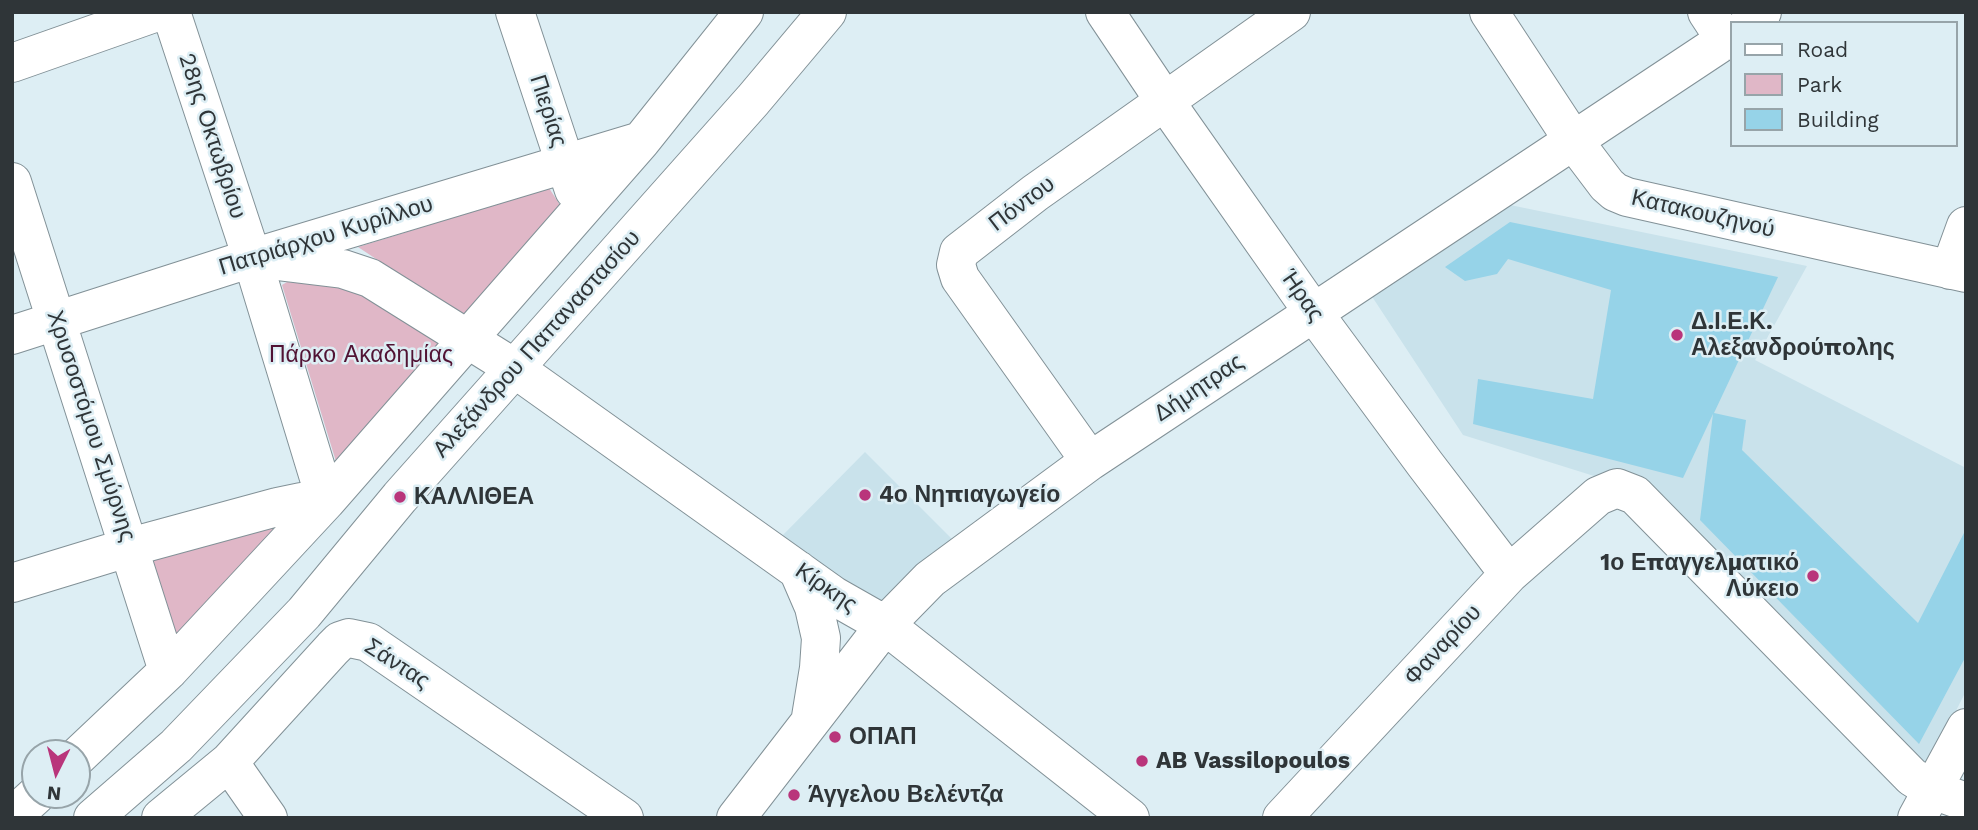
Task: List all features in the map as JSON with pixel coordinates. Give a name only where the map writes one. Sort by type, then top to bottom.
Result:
[{"type":"street","points":[[12,63],[157,12]]},
{"type":"street","name":"28ης Οκτωβρίου","points":[[171,12],[252,258],[326,501]]},
{"type":"street","name":"Πιερίας","points":[[515,12],[580,210]]},
{"type":"street","points":[[91,744],[168,671],[326,501],[641,141],[744,12]]},
{"type":"street","name":"Αλεξάνδρου Παπαναστασίου","points":[[93,818],[176,746],[304,613],[400,497],[753,100],[827,12]]},
{"type":"street","name":"Ήρας","points":[[1105,12],[1313,312],[1509,574]]},
{"type":"street","name":"Πόντου","points":[[1090,461],[960,278],[956,265],[959,252],[1035,193],[1291,12]]},
{"type":"street","name":"Κατακουζηνού","points":[[1489,12],[1573,140],[1607,185],[1627,197],[1958,272]]},
{"type":"street","name":"Δήμητρας","points":[[1743,21],[1762,12]]},
{"type":"street","name":"Δήμητρας","points":[[736,818],[885,625],[930,579],[1090,461],[1573,140],[1728,28]]},
{"type":"street","name":"Πατριάρχου Κυρίλλου","points":[[12,335],[252,258],[641,141]]},
{"type":"street","name":"Χρυσοστόμου Σμύρνης","points":[[12,182],[168,671]]},
{"type":"street","points":[[1958,272],[1966,226]]},
{"type":"street","name":"Κίρκης","points":[[252,258],[343,269],[370,278],[514,368],[847,604],[885,625],[1130,818]]},
{"type":"street","name":"Φαναρίου","points":[[1282,818],[1509,574],[1598,496],[1617,488],[1635,495],[1938,803]]},
{"type":"street","points":[[12,583],[277,507],[326,501]]},
{"type":"street","points":[[798,570],[814,607],[821,638],[810,722]]},
{"type":"street","name":"Σάντας","points":[[162,818],[229,762],[333,648],[340,641],[349,638],[368,642],[624,818]]},
{"type":"street","points":[[1938,803],[1966,728]]},
{"type":"street","points":[[229,762],[268,818]]},
{"type":"shaded area","points":[[1510,205],[1807,266],[1755,360],[1966,468],[1966,691],[1926,770],[1658,496],[1463,435],[1371,295]]},
{"type":"shaded area","name":"4ο Νηπιαγωγείο","points":[[865,452],[952,539],[882,609],[779,539]]},
{"type":"green space","points":[[549,188],[560,205],[465,318],[358,247]]},
{"type":"green space","name":"Πάρκο Ακαδημίας","points":[[287,282],[347,287],[446,340],[338,468],[282,285]]},
{"type":"green space","points":[[284,515],[294,525],[179,648],[149,551]]},
{"type":"building","points":[[1510,222],[1778,277],[1714,413],[1746,420],[1742,450],[1918,623],[1966,529],[1966,656],[1919,744],[1700,520],[1713,414],[1683,478],[1473,424],[1478,379],[1593,399],[1611,290],[1508,259],[1497,274],[1465,281],[1445,267]]},
{"type":"place","name":"Δ.Ι.Ε.Κ. Αλεξανδρούπολης","points":[[1677,335]]},
{"type":"place","name":"4ο Νηπιαγωγείο","points":[[865,495]]},
{"type":"place","name":"ΚΑΛΛΙΘΕΑ","points":[[400,497]]},
{"type":"place","name":"1ο Επαγγελματικό Λύκειο","points":[[1813,576]]},
{"type":"place","name":"ΟΠΑΠ","points":[[835,737]]},
{"type":"place","name":"AB Vassilopoulos","points":[[1142,761]]},
{"type":"place","name":"Άγγελου Βελέντζα","points":[[794,795]]}]
